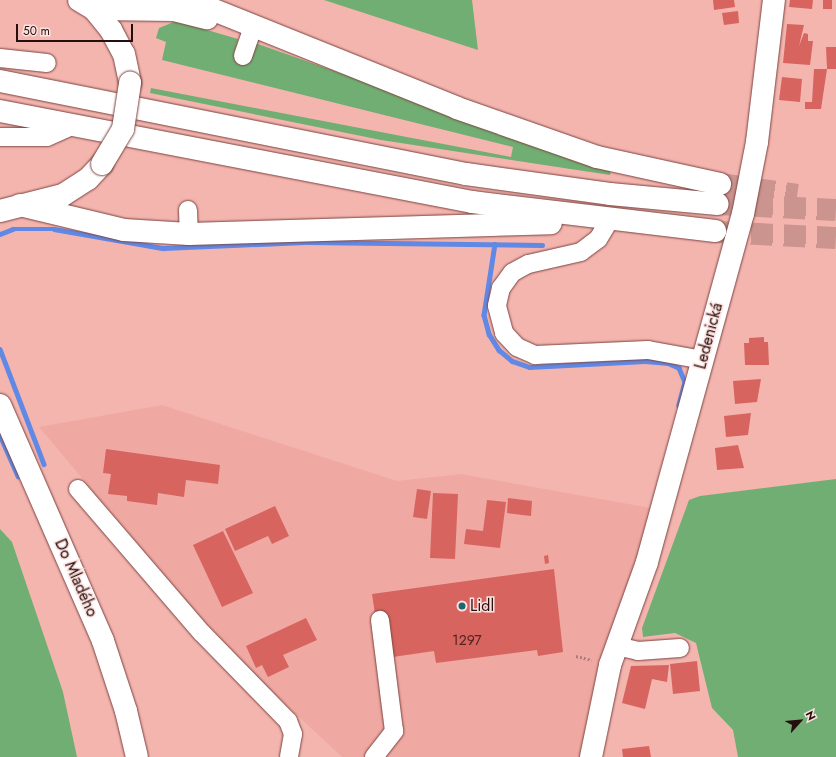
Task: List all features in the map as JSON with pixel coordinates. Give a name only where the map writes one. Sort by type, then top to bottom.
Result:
[{"type":"main road","points":[[0,82],[452,172],[610,194],[719,194],[597,157],[457,108],[275,36],[189,0]]},
{"type":"main road","name":"Ledenická","points":[[591,757],[613,655],[647,562],[743,214],[756,142],[774,0]]},
{"type":"main road","points":[[87,4],[174,10],[275,36]]},
{"type":"main road","points":[[7,207],[63,195],[88,179],[102,164],[123,129],[130,83],[118,42],[87,4]]},
{"type":"main road","points":[[0,111],[371,185],[609,221],[715,232]]},
{"type":"main road","points":[[7,207],[124,230],[188,234],[609,221]]},
{"type":"main road","name":"Do Mladého","points":[[0,405],[103,641],[126,711],[136,757]]},
{"type":"lane","points":[[243,56],[252,30]]},
{"type":"lane","points":[[0,58],[47,64]]},
{"type":"lane","points":[[0,137],[47,137],[74,126]]},
{"type":"lane","points":[[188,210],[188,234]]},
{"type":"lane","points":[[609,221],[598,239],[581,252],[528,264],[509,277],[496,306],[504,333],[517,347],[535,355],[648,350],[703,360]]},
{"type":"lane","points":[[78,489],[202,633],[288,721],[293,734],[289,757]]},
{"type":"lane","points":[[374,757],[394,732],[380,620]]},
{"type":"lane","points":[[613,655],[638,651],[680,648]]},
{"type":"shaded area","points":[[162,405],[397,481],[461,474],[651,508],[581,757],[342,757],[226,649],[39,427]]},
{"type":"green space","points":[[324,0],[472,0],[478,50]]},
{"type":"green space","points":[[176,21],[238,39],[234,54],[250,58],[255,43],[611,169],[610,175],[381,140],[150,93],[151,88],[511,157],[513,147],[162,60],[166,42],[156,38],[159,28]]},
{"type":"green space","points":[[836,479],[836,757],[738,757],[733,730],[712,708],[696,643],[675,633],[643,637],[642,628],[689,500],[700,496]]},
{"type":"green space","points":[[0,529],[12,542],[63,692],[77,757],[0,757]]},
{"type":"building","points":[[713,0],[734,0],[735,7],[714,10]]},
{"type":"building","points":[[790,0],[813,0],[812,9],[789,7]]},
{"type":"building","points":[[823,0],[832,0],[832,9],[823,9]]},
{"type":"building","points":[[738,11],[739,23],[724,25],[722,13]]},
{"type":"building","points":[[787,24],[804,25],[799,46],[804,33],[808,34],[808,41],[813,41],[810,65],[783,63]]},
{"type":"building","points":[[826,47],[836,47],[836,69],[827,69]]},
{"type":"building","points":[[814,69],[827,69],[821,109],[805,109],[805,102],[812,102]]},
{"type":"building","points":[[782,77],[802,79],[800,102],[779,100]]},
{"type":"building","points":[[764,337],[764,342],[768,342],[769,365],[745,365],[744,343],[749,343],[749,338]]},
{"type":"building","points":[[761,379],[757,402],[735,404],[733,381]]},
{"type":"building","points":[[751,413],[748,435],[726,437],[724,416]]},
{"type":"building","points":[[738,445],[744,468],[717,470],[715,448]]},
{"type":"building","points":[[106,449],[220,465],[218,484],[186,480],[184,497],[158,493],[157,505],[127,501],[127,496],[108,494],[111,474],[103,473]]},
{"type":"building","points":[[417,489],[431,491],[427,519],[413,517]]},
{"type":"building","points":[[433,493],[458,494],[455,559],[430,558]]},
{"type":"building","points":[[508,498],[532,501],[531,516],[507,513]]},
{"type":"building","points":[[487,500],[506,502],[500,548],[464,544],[466,529],[483,531]]},
{"type":"building","points":[[275,506],[289,536],[272,544],[268,536],[235,551],[225,529]]},
{"type":"building","points":[[223,531],[253,593],[222,607],[193,545]]},
{"type":"building","points":[[548,555],[549,563],[545,564],[544,556]]},
{"type":"building","name":"Lidl","points":[[554,569],[563,652],[538,656],[537,650],[436,663],[434,651],[393,657],[376,621],[372,594]]},
{"type":"building","points":[[306,618],[317,640],[283,655],[289,667],[268,677],[262,665],[256,668],[246,646]]},
{"type":"building","points":[[697,661],[700,691],[673,694],[670,664]]},
{"type":"building","points":[[669,665],[667,682],[652,679],[645,709],[622,703],[631,666]]},
{"type":"building","points":[[649,746],[651,757],[623,757],[622,749]]},
{"type":"waterway","points":[[0,234],[13,229],[54,229],[163,248],[305,242],[542,245]]},
{"type":"waterway","points":[[495,244],[484,315],[489,334],[499,350],[512,361],[529,367],[645,361],[668,363],[679,368],[685,382],[679,405]]},
{"type":"waterway","points":[[0,349],[44,464]]},
{"type":"waterway","points":[[0,435],[18,476]]},
{"type":"tunnel","points":[[720,184],[797,195]]},
{"type":"tunnel","points":[[718,204],[836,210]]},
{"type":"tunnel","points":[[718,232],[836,238]]},
{"type":"place","name":"Lidl","points":[[462,606]]}]
